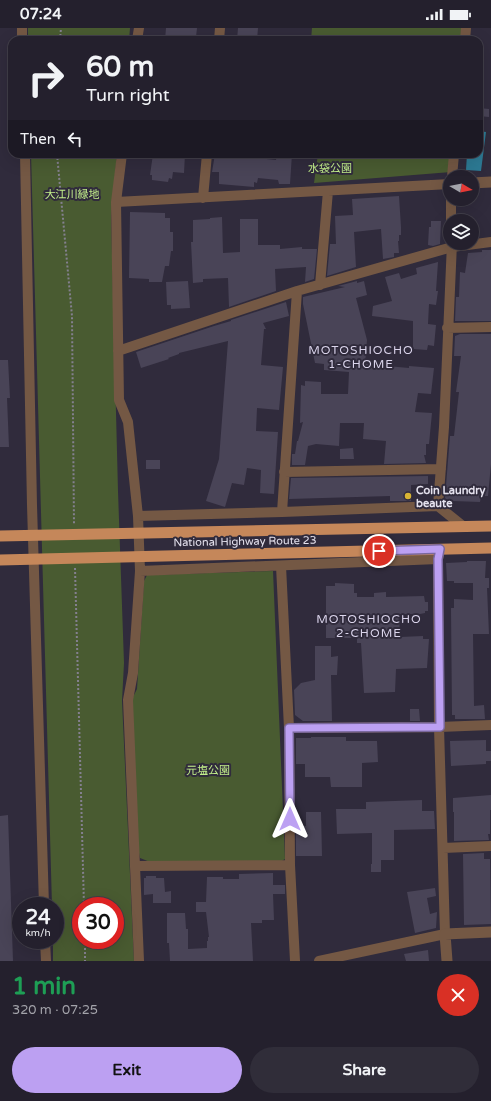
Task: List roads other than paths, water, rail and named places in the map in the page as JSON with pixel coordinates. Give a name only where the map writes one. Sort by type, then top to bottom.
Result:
[{"type":"highway","name":"National Highway Route 23","points":[[0,536],[491,526]]},
{"type":"highway","name":"National Highway Route 23","points":[[0,560],[427,550],[439,554],[491,548]]},
{"type":"street","points":[[25,158],[32,504],[44,897]]},
{"type":"street","points":[[122,158],[116,202],[119,400],[128,422],[138,516],[140,571],[133,673],[128,700],[139,961]]},
{"type":"street","points":[[203,198],[207,158]]},
{"type":"street","points":[[453,170],[454,158]]},
{"type":"street","points":[[479,183],[491,182]]},
{"type":"street","points":[[116,202],[443,184]]},
{"type":"street","points":[[320,285],[328,191]]},
{"type":"street","points":[[479,243],[491,242]]},
{"type":"street","points":[[118,351],[297,291],[443,248]]},
{"type":"street","points":[[438,506],[444,427],[447,328],[452,250]]},
{"type":"street","points":[[282,512],[297,291]]},
{"type":"street","points":[[447,328],[491,328]]},
{"type":"street","points":[[284,472],[441,470]]},
{"type":"street","points":[[138,516],[438,506],[464,527]]},
{"type":"street","points":[[140,571],[281,566],[439,554],[440,727],[447,961]]},
{"type":"street","points":[[281,566],[289,728],[290,865],[295,961]]},
{"type":"street","points":[[289,728],[440,727],[491,725]]},
{"type":"street","points":[[443,848],[491,846]]},
{"type":"street","points":[[136,866],[290,865]]},
{"type":"street","points":[[320,961],[446,934],[491,932]]},
{"type":"street","points":[[45,949],[46,961]]},
{"type":"water","points":[[483,132],[486,132],[483,155]]},
{"type":"water","points":[[467,158],[483,158],[481,171],[466,170]]},
{"type":"place","name":"Coin Laundry beaute","points":[[408,496]]},
{"type":"district","name":"MOTOSHIOCHO 1-CHOME","points":[[361,357]]},
{"type":"district","name":"MOTOSHIOCHO 2-CHOME","points":[[369,626]]},
{"type":"park label","name":"水袋公園","points":[[330,168]]},
{"type":"park label","name":"大江川緑地","points":[[72,194]]},
{"type":"park label","name":"元塩公園","points":[[208,770]]}]
